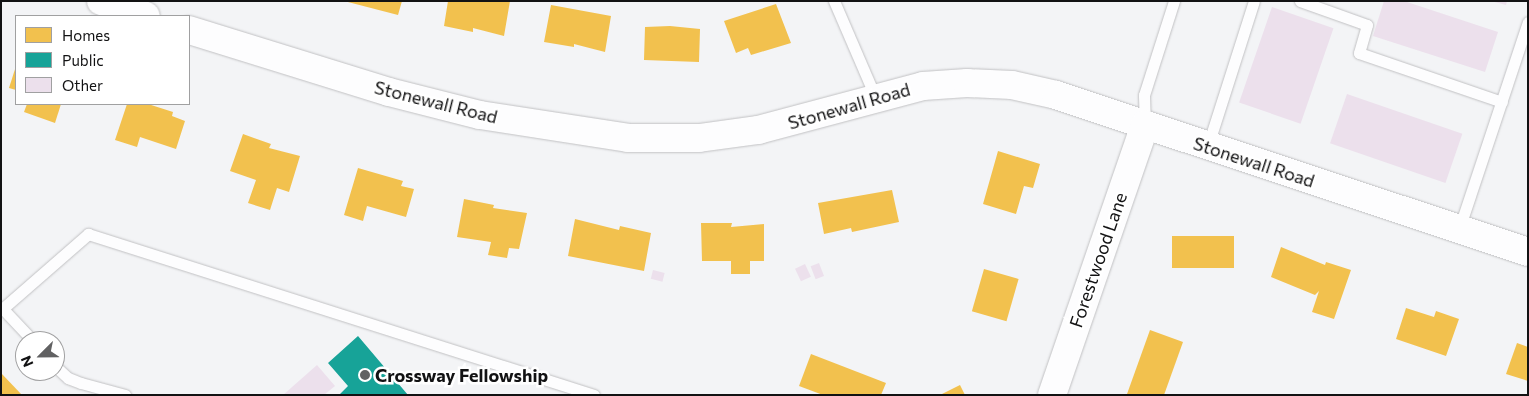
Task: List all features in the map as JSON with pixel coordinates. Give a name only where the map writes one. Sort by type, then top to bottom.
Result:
[{"type":"street","points":[[100,1],[143,15]]},
{"type":"street","name":"Stonewall Road","points":[[190,30],[389,92],[444,106],[536,125],[628,138],[699,138],[758,130],[815,117],[876,96],[923,86],[967,82],[1012,86],[1056,95],[1207,147],[1528,252]]},
{"type":"street","name":"Forestwood Lane","points":[[1052,395],[1145,125]]},
{"type":"lane","points":[[834,1],[876,96]]},
{"type":"lane","points":[[1145,125],[1144,95],[1174,1]]},
{"type":"lane","points":[[1207,147],[1254,1]]},
{"type":"lane","points":[[1300,1],[1367,25],[1358,53],[1502,102]]},
{"type":"lane","points":[[1460,229],[1528,22]]},
{"type":"lane","points":[[23,331],[2,309],[88,234],[594,395]]},
{"type":"lane","points":[[65,375],[81,383],[125,395]]},
{"type":"building: Homes","points":[[344,1],[402,1],[398,15]]},
{"type":"building: Homes","points":[[448,1],[510,1],[504,36],[473,28],[473,32],[444,26]]},
{"type":"building: Homes","points":[[776,4],[791,43],[751,55],[748,48],[736,53],[724,21]]},
{"type":"building: Homes","points":[[551,5],[611,16],[605,52],[574,44],[574,47],[544,42]]},
{"type":"building: Homes","points":[[670,26],[700,29],[699,62],[644,60],[645,27]]},
{"type":"building: Homes","points":[[15,69],[15,90],[9,88]]},
{"type":"building: Homes","points":[[27,105],[61,105],[55,123],[24,112]]},
{"type":"building: Homes","points":[[127,105],[151,105],[173,112],[172,116],[185,121],[176,149],[140,137],[137,147],[115,140]]},
{"type":"building: Homes","points":[[243,134],[271,144],[269,148],[300,156],[289,192],[277,188],[270,210],[248,203],[256,180],[230,171]]},
{"type":"building: Homes","points":[[998,151],[1040,164],[1033,188],[1024,186],[1016,214],[983,204]]},
{"type":"building: Homes","points":[[358,168],[403,181],[401,186],[414,189],[406,217],[367,206],[363,221],[344,215]]},
{"type":"building: Homes","points":[[892,190],[899,222],[852,232],[851,228],[824,234],[818,203]]},
{"type":"building: Homes","points":[[464,199],[494,205],[493,208],[527,213],[519,249],[509,248],[507,258],[488,255],[491,242],[457,237]]},
{"type":"building: Homes","points":[[575,219],[619,230],[620,226],[651,233],[644,271],[568,256]]},
{"type":"building: Homes","points":[[701,223],[732,223],[731,227],[764,224],[764,261],[750,261],[750,274],[731,274],[731,261],[702,261]]},
{"type":"building: Homes","points":[[1172,236],[1234,236],[1234,268],[1172,268]]},
{"type":"building: Homes","points":[[1281,247],[1325,265],[1326,262],[1351,270],[1334,319],[1312,312],[1319,291],[1315,295],[1271,277]]},
{"type":"building: Homes","points":[[984,269],[1019,279],[1006,321],[972,311]]},
{"type":"building: Homes","points":[[1406,308],[1434,317],[1436,311],[1459,319],[1446,356],[1396,339]]},
{"type":"building: Homes","points":[[1150,330],[1183,342],[1164,395],[1127,394]]},
{"type":"building: Homes","points":[[1517,343],[1528,347],[1528,381],[1506,374]]},
{"type":"building: Homes","points":[[811,354],[886,383],[881,395],[823,395],[799,386]]},
{"type":"building: Homes","points":[[1,373],[22,395],[1,395]]},
{"type":"building: Homes","points":[[960,385],[965,395],[940,395]]},
{"type":"building: Public","name":"Crossway Fellowship","points":[[358,336],[408,395],[339,395],[348,386],[328,363]]},
{"type":"building: Other","points":[[1384,1],[1404,1],[1498,32],[1485,72],[1373,36]]},
{"type":"building: Other","points":[[1491,1],[1507,1],[1506,5]]},
{"type":"building: Other","points":[[1272,7],[1333,28],[1301,124],[1239,102]]},
{"type":"building: Other","points":[[1347,94],[1462,134],[1445,183],[1330,143]]},
{"type":"building: Other","points":[[819,263],[824,276],[816,279],[811,266]]},
{"type":"building: Other","points":[[805,264],[811,277],[801,281],[795,269]]},
{"type":"building: Other","points":[[653,270],[665,273],[662,282],[651,279]]},
{"type":"building: Other","points":[[317,365],[335,386],[324,395],[283,395]]},
{"type":"place","name":"Crossway Fellowship","points":[[365,375]]}]
